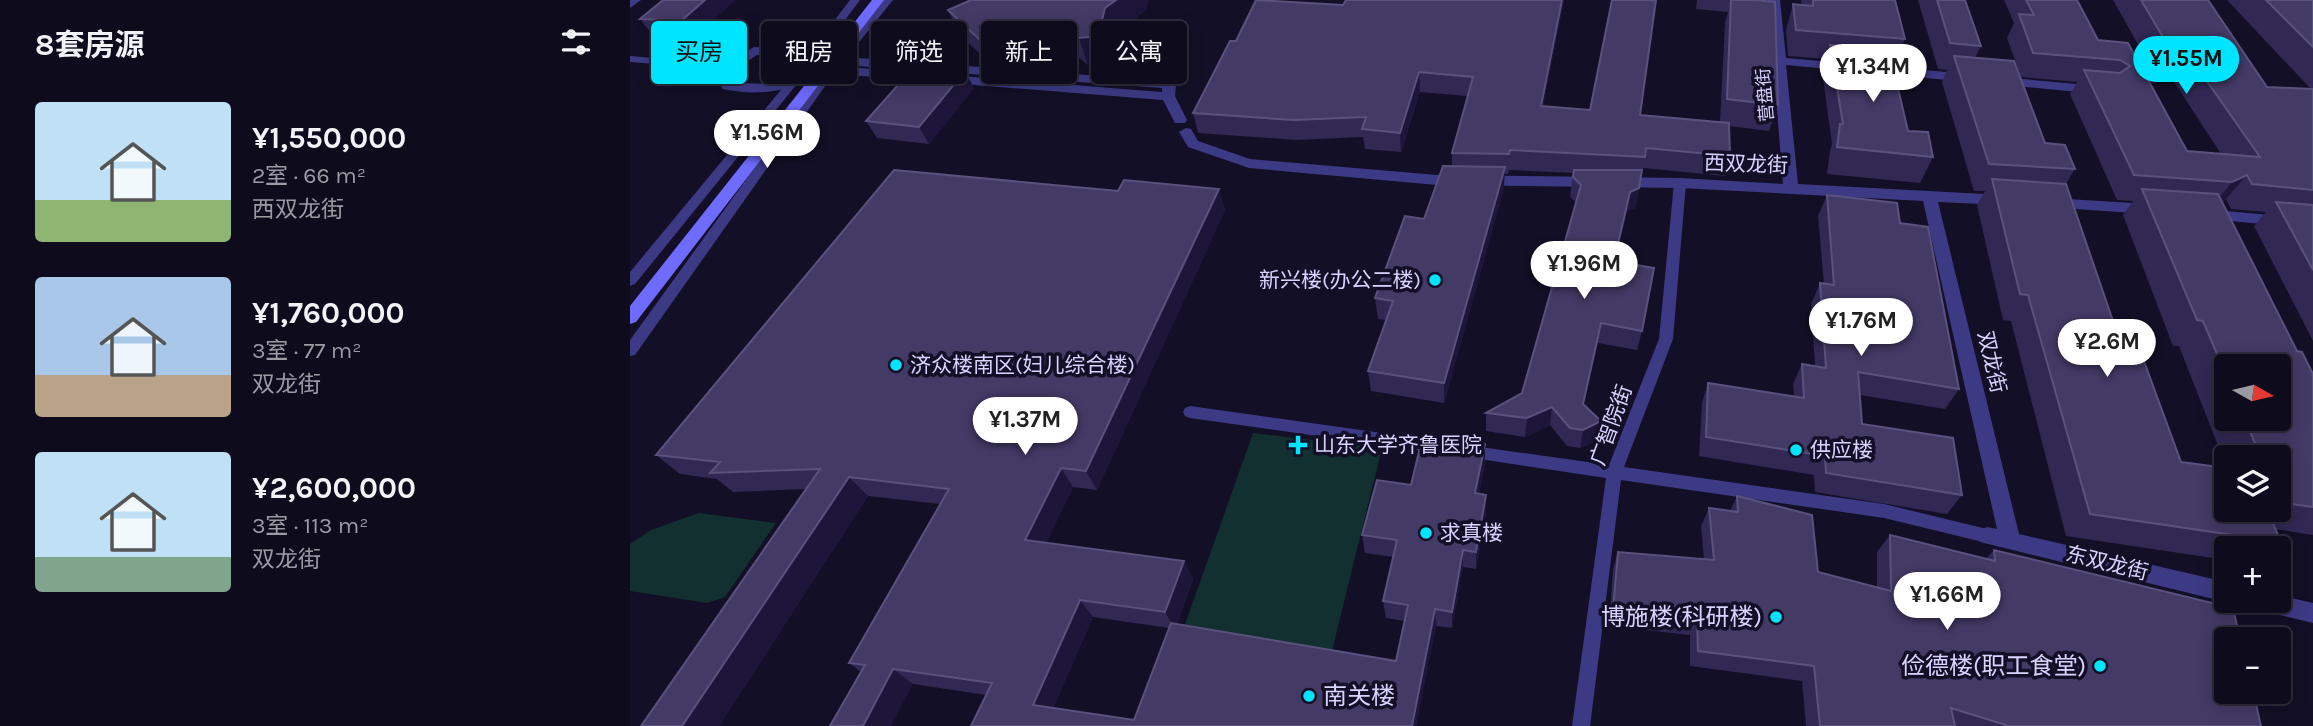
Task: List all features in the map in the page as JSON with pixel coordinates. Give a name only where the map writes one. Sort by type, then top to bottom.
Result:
[{"type":"main road","points":[[857,22],[877,0]]},
{"type":"main road","points":[[630,318],[805,84]]},
{"type":"street","name":"营盘街","points":[[1774,0],[1791,187]]},
{"type":"street","points":[[1780,61],[2105,91]]},
{"type":"street","name":"西双龙街","points":[[857,64],[1168,96],[1193,144],[1250,163],[1437,180],[1791,187],[2162,210]]},
{"type":"street","points":[[728,84],[768,89],[789,87],[793,84]]},
{"type":"street","name":"双龙街","points":[[1929,195],[2010,540]]},
{"type":"street","points":[[2189,212],[2313,224]]},
{"type":"street","name":"东双龙街","points":[[1987,536],[2214,590]]},
{"type":"street","points":[[2291,608],[2313,613]]},
{"type":"lane","points":[[630,5],[636,0]]},
{"type":"lane","points":[[844,21],[855,0]]},
{"type":"lane","points":[[857,29],[888,0]]},
{"type":"lane","points":[[630,59],[651,61]]},
{"type":"lane","points":[[630,351],[807,84]]},
{"type":"lane","points":[[630,281],[789,87]]},
{"type":"lane","name":"广智院街","points":[[1581,726],[1614,472],[1666,339],[1680,183]]},
{"type":"lane","points":[[1190,412],[1884,511],[1987,536]]},
{"type":"green space","points":[[1253,433],[1382,448],[1332,651],[1183,630]]},
{"type":"green space","points":[[699,513],[776,523],[725,597],[707,603],[630,591],[630,544],[651,530]]},
{"type":"building","points":[[663,0],[705,0],[681,21],[640,19]]},
{"type":"building","points":[[971,0],[1116,0],[1105,8],[1102,21],[1091,21],[1091,37],[1079,38],[1077,21],[981,21],[979,39],[967,28],[967,21],[960,21],[948,10]]},
{"type":"building","points":[[1256,0],[1343,5],[1346,0],[1562,0],[1541,106],[1590,110],[1612,0],[1656,0],[1640,115],[1729,123],[1730,156],[1646,148],[1645,157],[1510,150],[1509,154],[1452,153],[1473,77],[1419,72],[1400,133],[1362,129],[1366,117],[1293,120],[1193,113],[1230,41],[1236,41]]},
{"type":"building","points":[[1731,0],[1775,2],[1778,105],[1727,99]]},
{"type":"building","points":[[1813,0],[1895,0],[1905,39],[1796,30],[1793,4],[1813,6]]},
{"type":"building","points":[[1937,0],[1965,0],[1981,46],[1950,43]]},
{"type":"building","points":[[2026,0],[2077,0],[2098,40],[2128,43],[2187,151],[2260,157],[2185,50],[2170,49],[2141,0],[2208,0],[2267,87],[2313,89],[2313,190],[2252,184],[2247,175],[2232,182],[2134,175],[2084,70],[2120,73],[2130,66],[2120,60],[2033,53],[2019,14],[2034,15]]},
{"type":"building","points":[[2266,0],[2313,0],[2313,47]]},
{"type":"building","points":[[1830,45],[1889,50],[1908,131],[1928,132],[1933,157],[1837,147],[1840,124],[1843,124]]},
{"type":"building","points":[[1954,56],[2014,61],[2045,143],[2065,145],[2075,169],[1989,164]]},
{"type":"building","points":[[899,84],[954,84],[919,127],[866,121]]},
{"type":"building","name":"新兴楼(办公二楼)","points":[[1443,166],[1505,167],[1444,383],[1368,371],[1393,301],[1375,298],[1405,216],[1424,219]]},
{"type":"building","points":[[894,170],[1118,191],[1124,180],[1219,189],[1086,471],[1061,468],[1025,540],[1184,561],[1165,612],[1080,600],[1033,705],[1134,720],[1171,623],[1396,661],[1408,605],[1383,601],[1397,540],[1362,535],[1377,480],[1411,485],[1423,435],[1485,444],[1475,493],[1486,495],[1476,552],[1463,550],[1452,612],[1435,609],[1412,726],[971,726],[992,683],[893,669],[863,726],[830,726],[865,665],[849,663],[949,489],[849,477],[682,726],[641,726],[820,469],[710,473],[720,462],[656,455]]},
{"type":"building","points":[[1574,170],[1642,170],[1639,188],[1630,192],[1614,261],[1654,268],[1642,331],[1601,323],[1583,404],[1601,421],[1583,430],[1570,428],[1552,407],[1527,418],[1486,413],[1522,393],[1581,185],[1573,177]]},
{"type":"building","points":[[1992,179],[2066,184],[2113,321],[2130,323],[2181,462],[2214,466],[2214,522],[2273,522],[2278,536],[2240,536],[2090,514],[2028,295],[2020,294]]},
{"type":"building","points":[[2142,189],[2218,194],[2297,351],[2302,352],[2313,374],[2313,507],[2291,504],[2291,445],[2256,445],[2250,431],[2291,431],[2291,354],[2217,354],[2203,321],[2197,320]]},
{"type":"building","points":[[1827,195],[1897,203],[1900,223],[1928,227],[1959,389],[1858,372],[1862,424],[1953,438],[1962,495],[1826,473],[1825,456],[1706,437],[1708,383],[1804,398],[1802,364],[1826,368],[1820,283],[1834,285]]},
{"type":"building","points":[[2276,202],[2313,205],[2313,270]]},
{"type":"building","points":[[1737,496],[1812,515],[1818,572],[1891,591],[1890,535],[1995,561],[1994,550],[2214,603],[2214,613],[2234,613],[2237,627],[2214,627],[2214,704],[2256,704],[2261,726],[2006,726],[1951,708],[1955,726],[1820,726],[1814,666],[1698,651],[1697,619],[1613,610],[1618,552],[1714,560],[1709,508],[1738,512]]},
{"type":"place","name":"新兴楼(办公二楼)","points":[[1435,280]]},
{"type":"place","name":"济众楼南区(妇儿综合楼)","points":[[896,365]]},
{"type":"place","name":"山东大学齐鲁医院","points":[[1298,445]]},
{"type":"place","name":"供应楼","points":[[1796,450]]},
{"type":"place","name":"求真楼","points":[[1426,533]]},
{"type":"place","name":"博施楼(科研楼)","points":[[1776,617]]},
{"type":"place","name":"俭德楼(职工食堂)","points":[[2100,666]]},
{"type":"place","name":"南关楼","points":[[1309,696]]}]
